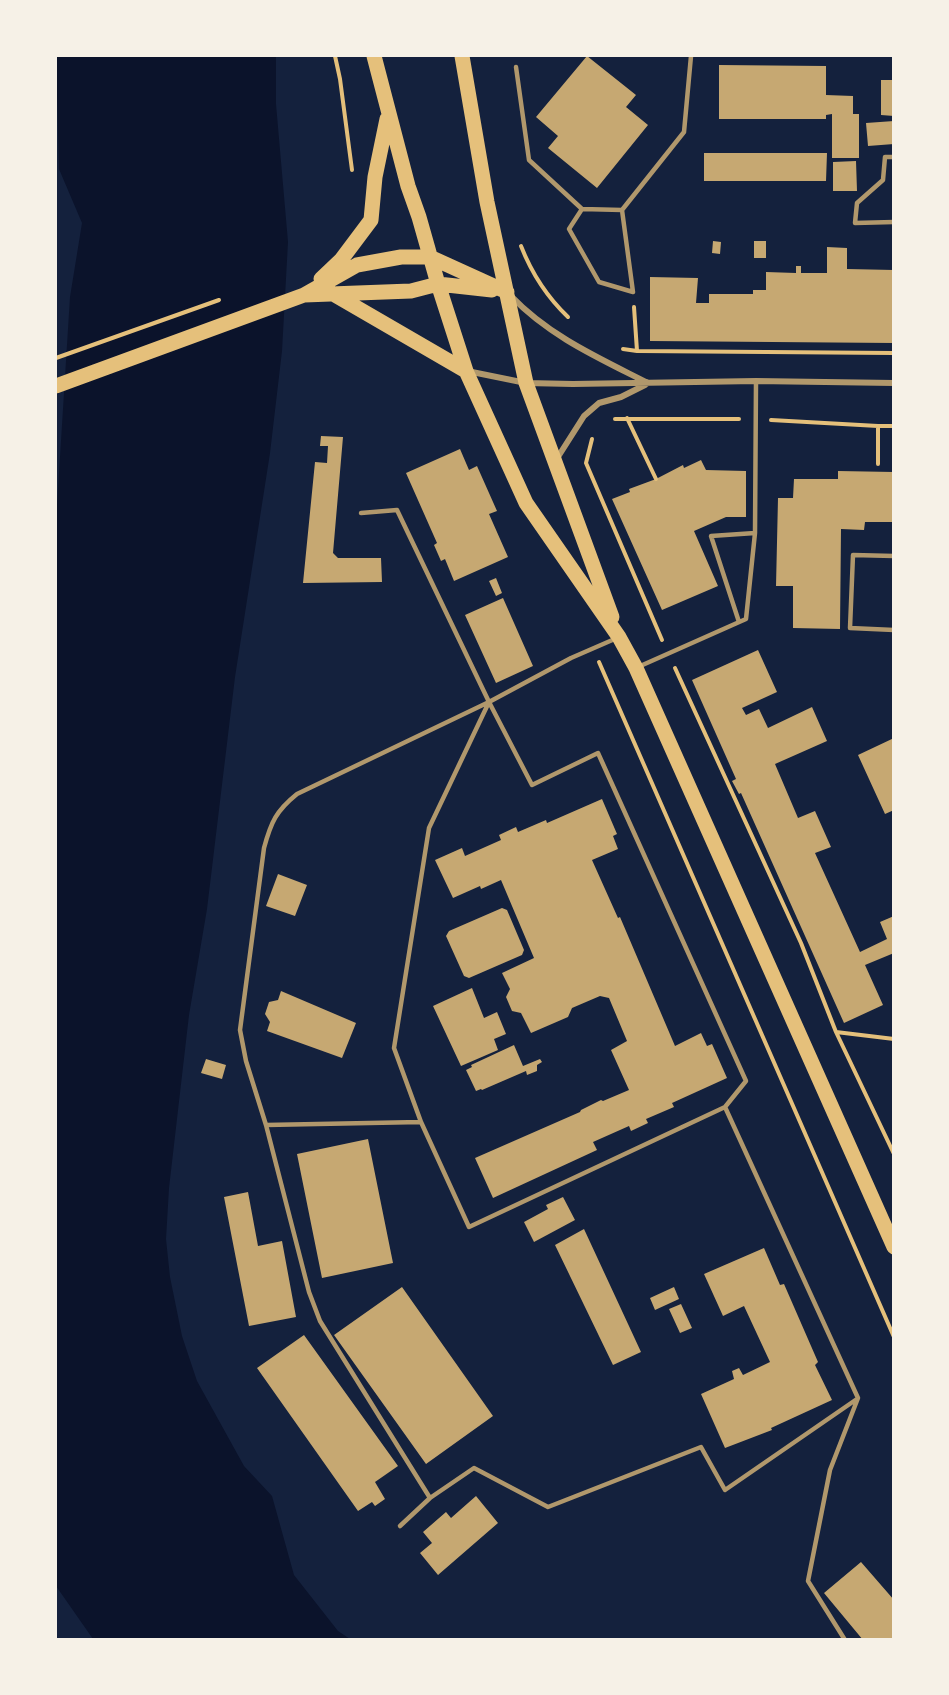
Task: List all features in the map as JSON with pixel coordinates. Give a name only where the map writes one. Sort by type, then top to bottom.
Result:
[{"type":"main road","points":[[374,56],[408,186],[466,371],[526,503],[619,637],[636,669],[894,1247]]},
{"type":"main road","points":[[462,56],[488,202],[526,382],[619,637]]},
{"type":"main road","points":[[304,295],[341,260],[371,220],[375,177],[388,114]]},
{"type":"main road","points":[[56,386],[304,295],[357,265],[402,257],[430,257],[507,292]]},
{"type":"main road","points":[[304,295],[335,296],[411,291],[438,284],[507,292]]},
{"type":"main road","points":[[335,296],[466,371]]},
{"type":"street","points":[[507,292],[528,314],[552,332],[582,350],[648,383]]},
{"type":"street","points":[[466,371],[526,382],[617,385],[756,381],[894,383]]},
{"type":"street","points":[[555,462],[584,416],[599,404],[621,397],[648,383]]},
{"type":"lane","points":[[582,209],[569,229],[599,282],[633,292],[621,210],[684,132],[691,56]]},
{"type":"lane","points":[[516,67],[529,160],[582,209],[621,210]]},
{"type":"lane","points":[[894,157],[885,156],[883,180],[856,203],[855,223],[894,222]]},
{"type":"lane","points":[[636,669],[746,619],[755,533],[756,381]]},
{"type":"lane","points":[[361,513],[397,510],[489,702],[532,784],[598,753],[746,1081],[725,1107],[469,1227],[421,1122],[394,1048],[429,828],[489,702]]},
{"type":"lane","points":[[739,622],[711,536],[755,533]]},
{"type":"lane","points":[[894,556],[853,555],[850,628],[894,630]]},
{"type":"lane","points":[[430,1498],[320,1321],[309,1292],[266,1125],[246,1061],[240,1030],[264,848],[271,825],[280,808],[297,794],[489,702],[593,647],[619,637]]},
{"type":"lane","points":[[725,1107],[858,1398],[831,1470],[808,1581],[844,1640]]},
{"type":"lane","points":[[266,1125],[421,1122]]},
{"type":"lane","points":[[400,1526],[430,1498],[474,1468],[548,1507],[701,1447],[725,1490],[858,1398]]},
{"type":"path","points":[[335,56],[353,178]]},
{"type":"path","points":[[518,237],[528,264],[542,288],[574,322]]},
{"type":"path","points":[[633,292],[637,351]]},
{"type":"path","points":[[56,358],[221,299]]},
{"type":"path","points":[[615,347],[637,351],[894,353]]},
{"type":"path","points":[[627,418],[657,479]]},
{"type":"path","points":[[611,419],[755,419],[894,426]]},
{"type":"path","points":[[878,426],[878,464]]},
{"type":"path","points":[[593,436],[586,463],[668,654],[801,943],[836,1032],[894,1154]]},
{"type":"path","points":[[593,647],[894,1337]]},
{"type":"path","points":[[836,1032],[894,1039]]},
{"type":"water","points":[[56,56],[276,56],[276,104],[288,242],[282,351],[270,453],[235,677],[207,909],[189,1015],[169,1188],[166,1239],[170,1277],[182,1336],[197,1381],[244,1466],[272,1496],[294,1575],[338,1631],[350,1639],[93,1639],[56,1586],[56,521],[70,297],[82,223],[59,169]]},
{"type":"building","points":[[587,56],[636,95],[626,107],[648,125],[597,188],[548,148],[558,136],[536,117]]},
{"type":"building","points":[[719,65],[826,66],[826,95],[853,96],[853,114],[859,114],[859,158],[832,158],[832,114],[826,115],[826,119],[719,119]]},
{"type":"building","points":[[881,80],[894,80],[894,116],[881,115]]},
{"type":"building","points":[[894,121],[894,144],[868,146],[866,123]]},
{"type":"building","points":[[704,153],[827,153],[826,181],[704,181]]},
{"type":"building","points":[[856,161],[857,191],[833,191],[833,162]]},
{"type":"building","points":[[713,241],[721,242],[720,254],[712,253]]},
{"type":"building","points":[[754,241],[766,241],[766,258],[754,258]]},
{"type":"building","points":[[827,247],[847,248],[847,269],[894,270],[894,343],[650,341],[650,277],[698,278],[696,303],[709,303],[709,294],[753,294],[753,290],[766,290],[766,272],[796,273],[796,266],[801,266],[801,273],[827,273]]},
{"type":"building","points":[[321,436],[343,437],[333,553],[338,558],[381,558],[382,582],[303,583],[315,462],[327,463],[328,446],[320,446]]},
{"type":"building","points":[[460,449],[469,470],[477,466],[497,511],[489,514],[508,557],[454,581],[445,559],[441,561],[434,545],[437,543],[406,473]]},
{"type":"building","points":[[701,460],[706,470],[746,471],[746,517],[726,517],[694,531],[718,586],[662,610],[612,499],[683,465],[684,468]]},
{"type":"building","points":[[838,471],[894,472],[894,522],[865,522],[864,530],[841,529],[840,629],[793,628],[793,586],[776,586],[778,498],[793,498],[794,479],[838,479]]},
{"type":"building","points":[[496,578],[502,593],[496,596],[489,581]]},
{"type":"building","points":[[503,598],[533,666],[496,683],[465,615]]},
{"type":"building","points":[[758,650],[777,692],[742,708],[746,715],[759,709],[768,728],[812,707],[827,741],[775,764],[798,818],[815,811],[831,847],[815,853],[860,952],[887,939],[880,922],[894,916],[894,953],[865,965],[883,1005],[844,1023],[741,793],[739,794],[732,781],[736,779],[692,680]]},
{"type":"building","points":[[894,738],[894,810],[885,814],[858,755]]},
{"type":"building","points":[[602,799],[617,834],[613,836],[618,849],[592,860],[618,918],[620,917],[675,1046],[701,1033],[707,1046],[712,1044],[727,1078],[672,1103],[674,1107],[646,1119],[648,1123],[631,1131],[629,1126],[593,1142],[597,1150],[493,1198],[475,1158],[580,1112],[601,1100],[629,1090],[611,1050],[627,1041],[609,998],[600,996],[572,1008],[568,1017],[531,1033],[521,1013],[512,1011],[506,997],[510,989],[502,973],[534,958],[501,880],[453,898],[435,860],[462,848],[465,856],[501,840],[499,835],[516,827],[518,832],[546,820],[547,823]]},
{"type":"building","points":[[278,874],[307,885],[295,916],[266,906]]},
{"type":"building","points":[[502,908],[507,910],[524,950],[522,955],[469,978],[464,976],[446,936],[449,931]]},
{"type":"building","points":[[472,988],[484,1018],[497,1012],[506,1034],[494,1039],[498,1050],[461,1066],[433,1006]]},
{"type":"building","points":[[281,991],[356,1023],[342,1058],[267,1031],[270,1022],[265,1014],[269,1002],[278,1000]]},
{"type":"building","points":[[514,1045],[523,1066],[540,1059],[542,1062],[537,1065],[537,1071],[527,1075],[526,1071],[476,1091],[466,1070],[472,1067],[471,1065]]},
{"type":"building","points":[[206,1059],[226,1065],[222,1079],[201,1073]]},
{"type":"building","points":[[368,1139],[393,1263],[322,1278],[297,1154]]},
{"type":"building","points":[[248,1192],[258,1246],[282,1241],[296,1317],[249,1326],[224,1197]]},
{"type":"building","points":[[563,1197],[575,1220],[534,1242],[524,1222],[548,1209],[546,1205]]},
{"type":"building","points":[[584,1229],[641,1352],[613,1365],[555,1245]]},
{"type":"building","points":[[764,1248],[780,1285],[784,1284],[818,1362],[815,1365],[832,1400],[771,1428],[772,1430],[725,1448],[701,1394],[734,1379],[732,1371],[739,1368],[743,1375],[770,1362],[744,1306],[723,1316],[704,1274]]},
{"type":"building","points":[[402,1287],[493,1416],[426,1464],[334,1335]]},
{"type":"building","points":[[674,1287],[679,1299],[655,1310],[650,1298]]},
{"type":"building","points":[[681,1304],[692,1328],[680,1333],[669,1309]]},
{"type":"building","points":[[304,1335],[398,1466],[375,1482],[385,1499],[375,1506],[372,1502],[358,1511],[257,1368]]},
{"type":"building","points":[[476,1496],[498,1523],[438,1575],[420,1553],[432,1543],[423,1532],[446,1512],[451,1518]]},
{"type":"building","points":[[861,1562],[894,1600],[894,1640],[863,1640],[824,1593]]}]
